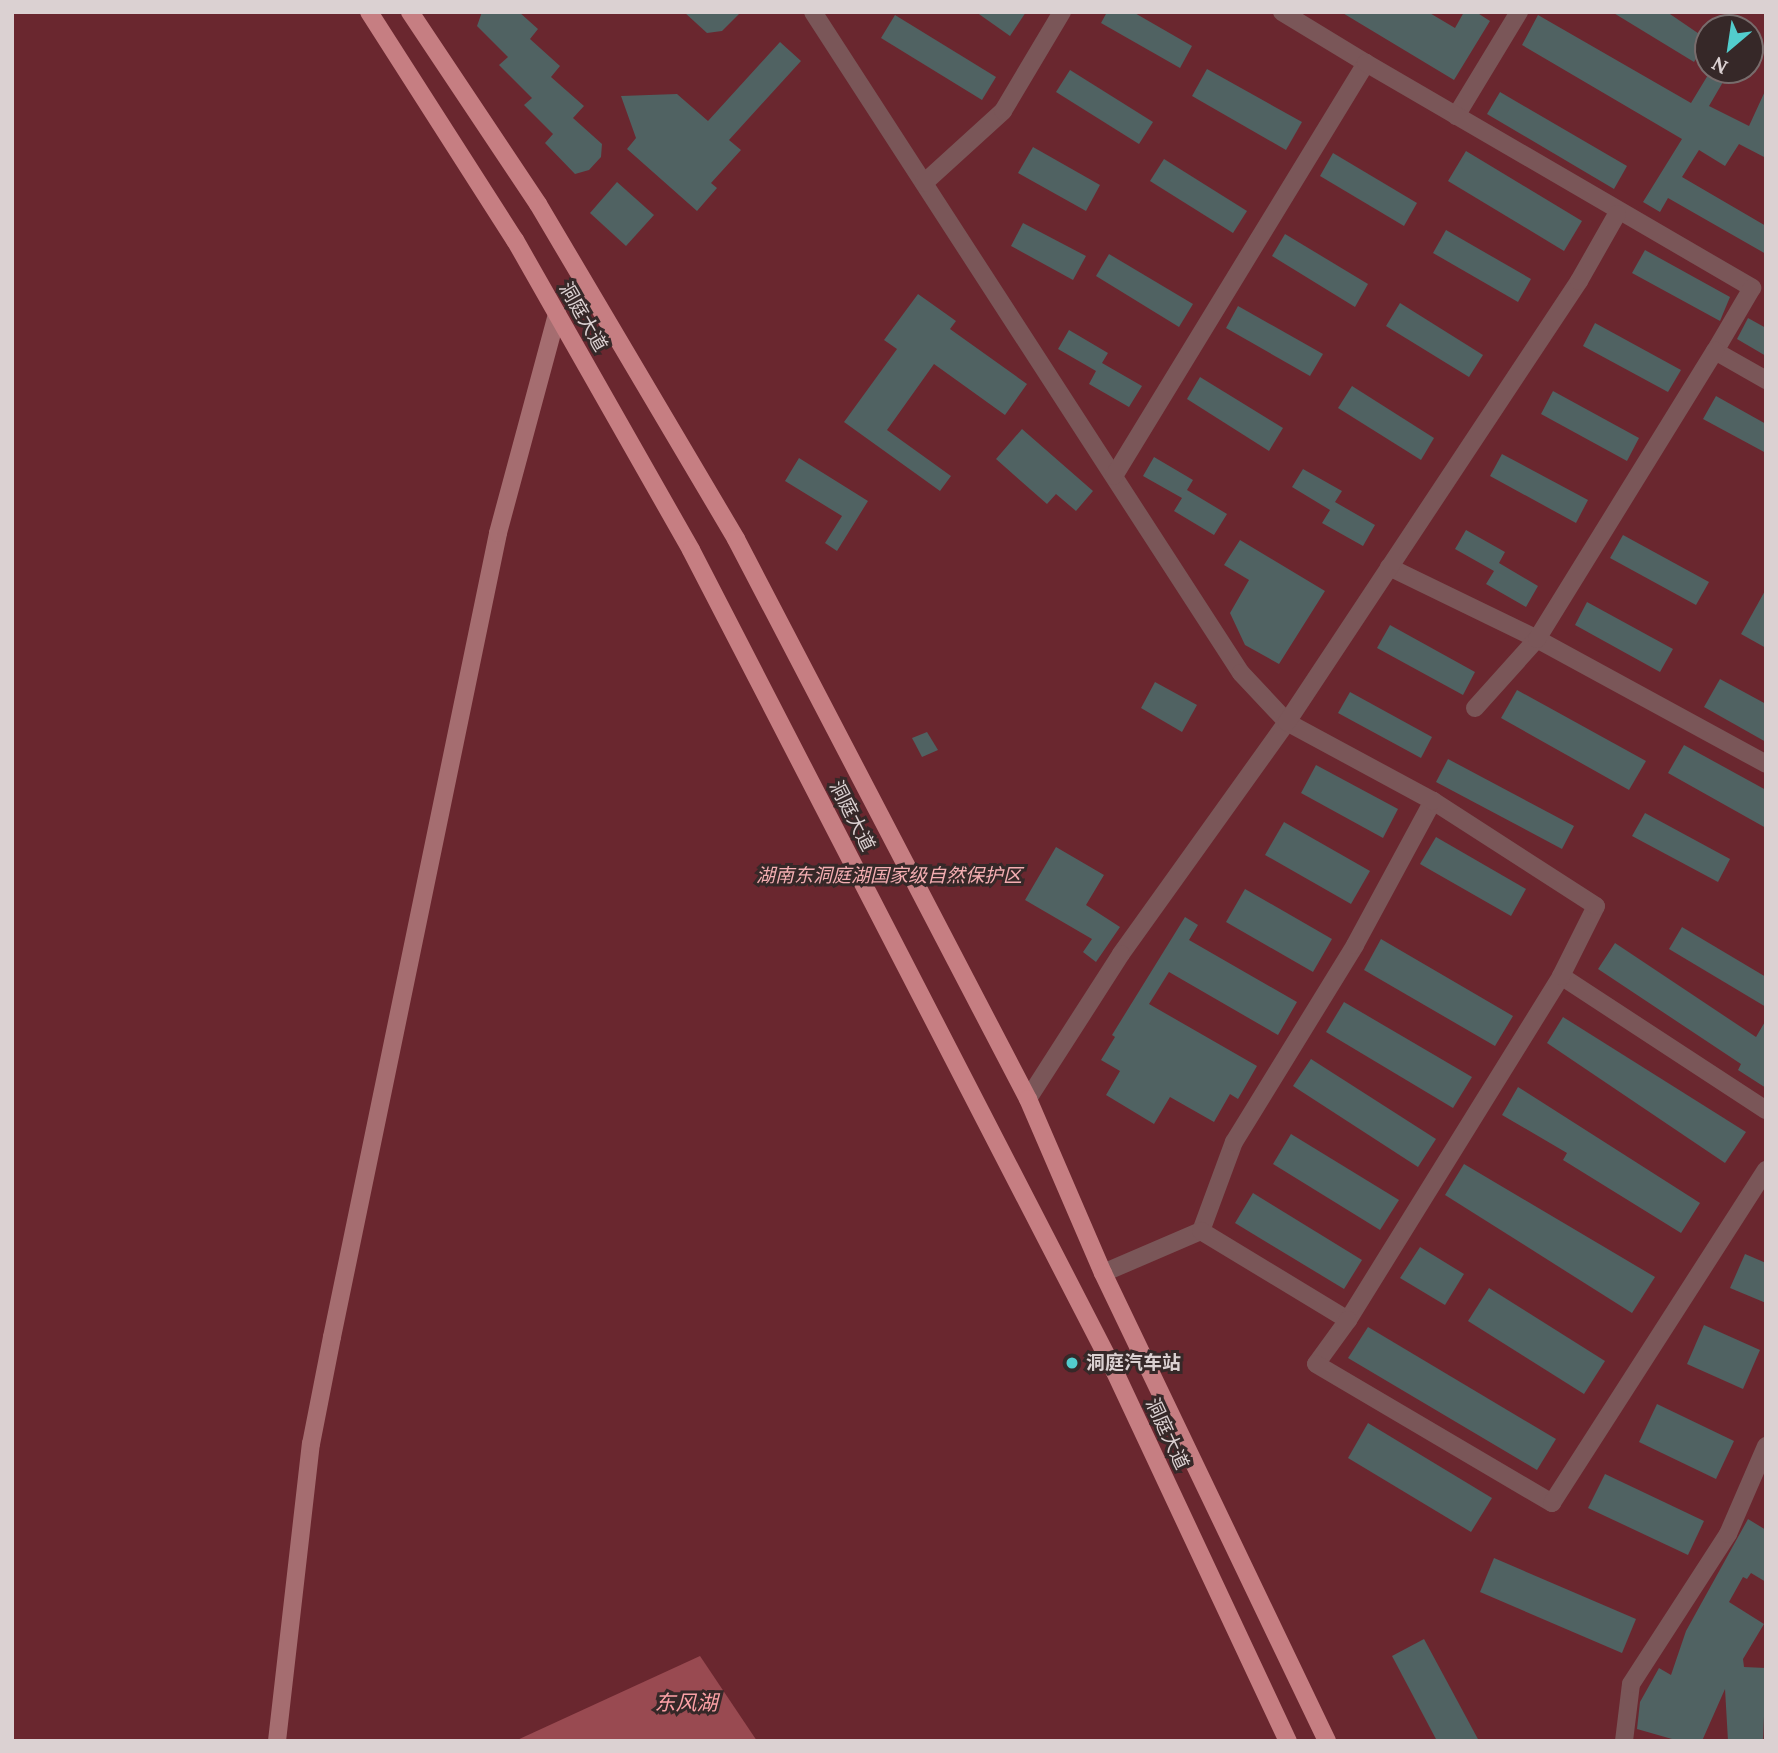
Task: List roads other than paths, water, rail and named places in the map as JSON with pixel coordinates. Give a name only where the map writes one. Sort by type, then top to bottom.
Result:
[{"type":"main road","name":"洞庭大道","points":[[369,12],[515,240],[691,550],[1107,1358],[1289,1741]]},
{"type":"main road","name":"洞庭大道","points":[[410,12],[538,204],[736,539],[1028,1099],[1103,1273],[1327,1741]]},
{"type":"street","points":[[813,12],[1241,673],[1287,722],[1433,801],[1596,906],[1561,976],[1348,1320],[1317,1364],[1552,1503],[1766,1170]]},
{"type":"street","points":[[924,183],[1003,111],[1062,12]]},
{"type":"street","points":[[1282,12],[1618,214],[1752,288],[1536,639],[1475,708]]},
{"type":"street","points":[[1456,117],[1519,12]]},
{"type":"street","points":[[1114,476],[1366,64]]},
{"type":"street","points":[[1028,1099],[1121,954],[1287,722],[1580,281],[1618,214]]},
{"type":"street","points":[[277,1741],[312,1444],[329,1350],[498,533],[557,314]]},
{"type":"street","points":[[1715,351],[1766,380]]},
{"type":"street","points":[[1389,567],[1536,639],[1766,764]]},
{"type":"street","points":[[1103,1273],[1201,1231],[1234,1142],[1355,946],[1433,801]]},
{"type":"street","points":[[1561,976],[1766,1110]]},
{"type":"street","points":[[1201,1231],[1348,1320]]},
{"type":"street","points":[[1624,1741],[1631,1684],[1728,1534],[1766,1446]]},
{"type":"water","name":"东风湖","points":[[700,1656],[757,1741],[515,1741]]},
{"type":"place","name":"洞庭汽车站","points":[[1072,1363]]},
{"type":"park label","name":"湖南东洞庭湖国家级自然保护区","points":[[889,876]]}]
